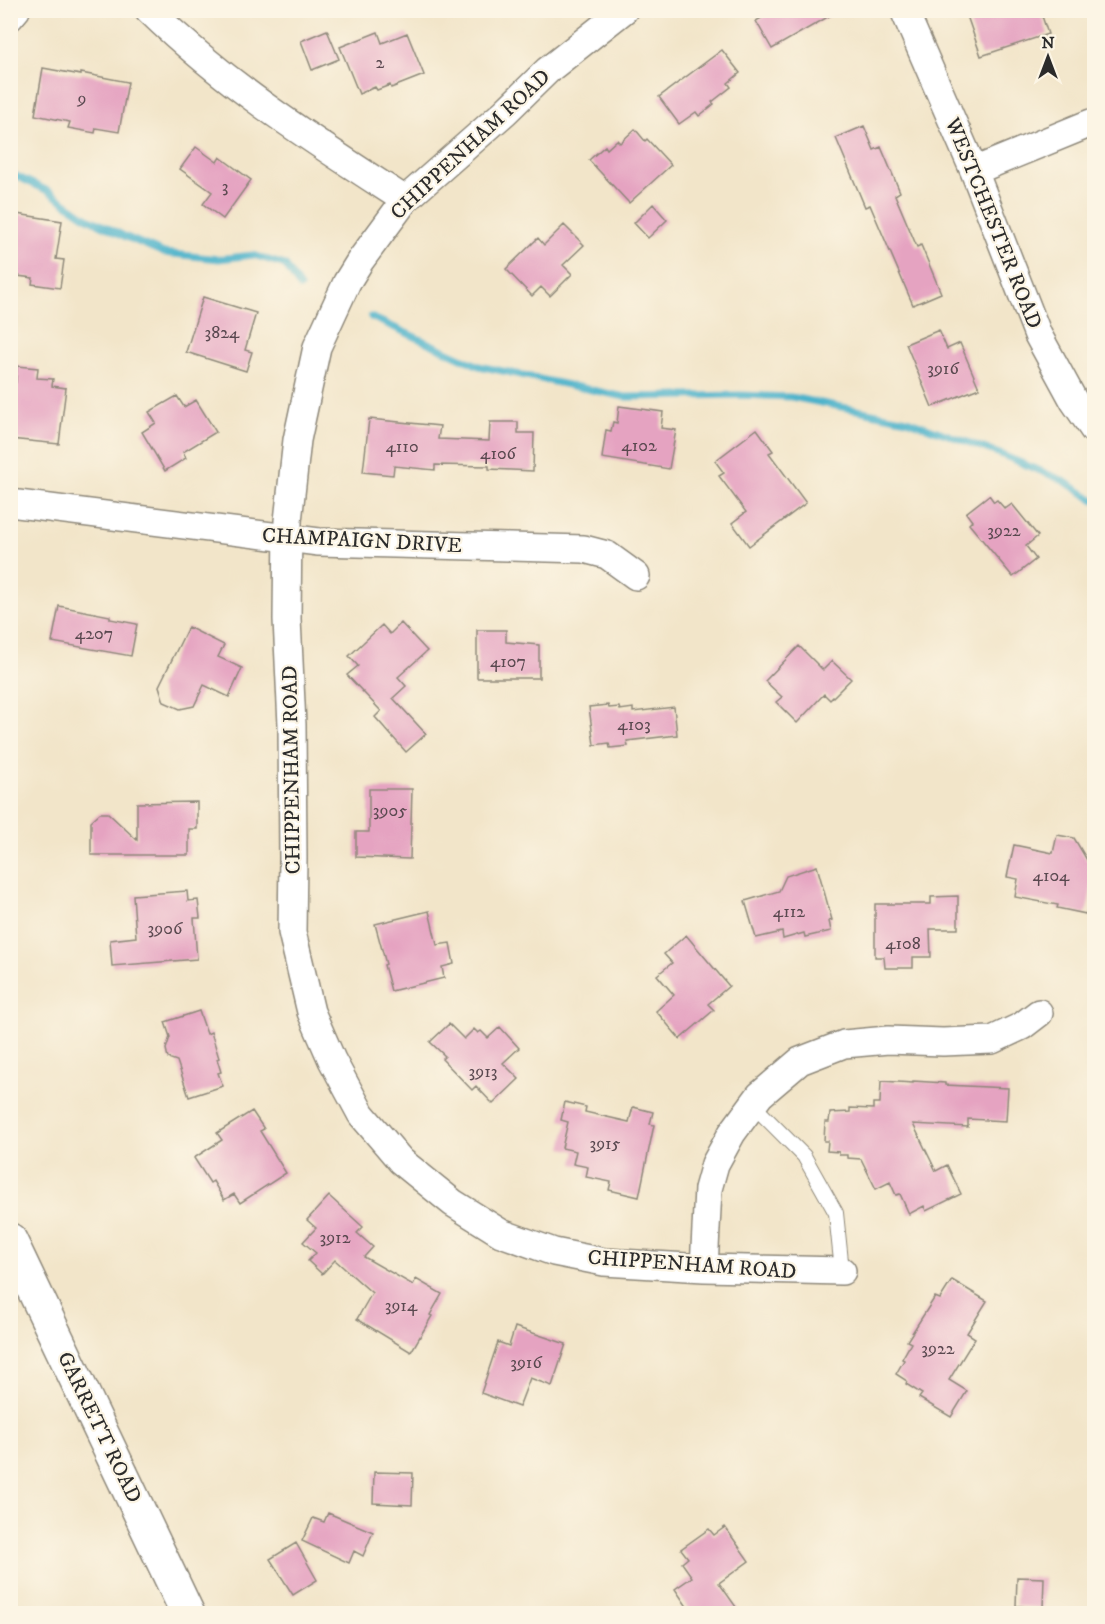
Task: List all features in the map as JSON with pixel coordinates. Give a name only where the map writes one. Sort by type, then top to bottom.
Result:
[{"type":"street","points":[[10,17],[15,10]]},
{"type":"street","points":[[149,10],[183,43],[270,111],[328,152],[405,200]]},
{"type":"street","name":"CHIPPENHAM ROAD","points":[[624,10],[548,70],[505,112],[405,200],[347,282],[317,347],[297,440],[288,521],[287,619],[293,814],[292,932],[311,1012],[332,1060],[361,1114],[401,1161],[453,1203],[501,1233],[554,1252],[604,1262],[704,1268],[842,1271]]},
{"type":"street","name":"WESTCHESTER ROAD","points":[[904,10],[974,171],[1038,335],[1074,402],[1095,430]]},
{"type":"street","points":[[974,171],[1091,123]]},
{"type":"street","name":"CHAMPAIGN DRIVE","points":[[10,503],[319,542],[584,549],[607,555],[636,576]]},
{"type":"street","points":[[704,1268],[708,1189],[715,1164],[732,1133],[760,1095],[800,1061],[844,1044],[888,1040],[943,1042],[992,1040],[1022,1026],[1039,1013]]},
{"type":"street","name":"GARRETT ROAD","points":[[10,1240],[188,1614]]},
{"type":"lane","points":[[753,1105],[804,1156],[836,1213],[842,1271]]},
{"type":"building","points":[[775,10],[840,10],[772,49],[756,21]]},
{"type":"building","points":[[965,10],[1040,10],[1048,34],[981,56]]},
{"type":"building","points":[[327,30],[339,59],[312,70],[301,41]]},
{"type":"building","points":[[378,32],[382,43],[407,33],[424,75],[391,88],[390,85],[377,90],[375,87],[359,94],[340,47]]},
{"type":"building","points":[[722,50],[740,73],[728,83],[731,87],[712,102],[714,104],[699,116],[696,112],[679,124],[659,97]]},
{"type":"building","points":[[43,68],[128,82],[119,132],[96,128],[95,133],[68,128],[70,122],[35,115]]},
{"type":"building","points":[[864,126],[874,150],[881,147],[900,192],[895,195],[917,247],[921,245],[941,293],[913,305],[870,205],[865,207],[836,138]]},
{"type":"building","points":[[635,129],[671,165],[629,203],[589,160],[605,146],[607,149],[617,140],[620,143]]},
{"type":"building","points":[[196,147],[217,162],[220,157],[251,180],[223,219],[203,204],[212,192],[180,169]]},
{"type":"building","points":[[653,204],[667,220],[648,238],[634,223]]},
{"type":"building","points":[[10,213],[62,221],[56,259],[64,260],[60,288],[32,284],[33,278],[10,275]]},
{"type":"building","points":[[564,225],[584,245],[563,265],[572,274],[550,296],[541,287],[532,296],[506,269],[538,238],[544,245]]},
{"type":"building","points":[[203,297],[256,313],[245,350],[252,352],[246,371],[186,352]]},
{"type":"building","points":[[939,330],[947,349],[960,343],[979,388],[932,407],[906,344]]},
{"type":"building","points":[[17,366],[38,368],[37,378],[53,379],[52,386],[66,388],[59,444],[10,439],[10,381],[16,382]]},
{"type":"building","points":[[177,396],[184,407],[196,400],[216,432],[183,452],[186,458],[165,471],[142,432],[156,423],[149,412]]},
{"type":"building","points":[[619,406],[663,412],[661,428],[676,430],[669,469],[602,458],[606,430],[611,431],[613,422],[617,423]]},
{"type":"building","points":[[369,419],[440,426],[438,439],[489,441],[490,422],[518,422],[518,433],[534,433],[533,471],[489,469],[489,466],[435,465],[435,470],[394,466],[393,475],[363,472]]},
{"type":"building","points":[[757,429],[773,451],[769,453],[806,503],[749,546],[732,523],[746,512],[719,476],[724,473],[715,461]]},
{"type":"building","points":[[989,495],[994,502],[997,500],[1005,509],[1012,504],[1038,536],[1026,546],[1036,559],[1013,577],[969,524],[972,521],[966,513]]},
{"type":"building","points":[[59,606],[137,624],[131,656],[52,642]]},
{"type":"building","points":[[401,623],[427,651],[398,677],[406,686],[393,698],[426,734],[406,752],[375,717],[381,711],[347,675],[358,666],[349,656],[382,625],[390,634]]},
{"type":"building","points":[[188,627],[224,645],[218,657],[242,668],[229,697],[204,685],[194,706],[180,709],[164,702],[159,686]]},
{"type":"building","points":[[477,630],[506,630],[506,642],[539,645],[539,678],[477,678]]},
{"type":"building","points":[[799,646],[823,670],[832,661],[851,679],[830,700],[824,694],[797,723],[776,702],[782,697],[765,681]]},
{"type":"building","points":[[608,705],[609,708],[619,707],[620,710],[633,708],[633,712],[674,707],[677,735],[627,741],[628,746],[610,748],[609,743],[594,745],[589,707]]},
{"type":"building","points":[[369,789],[412,789],[410,859],[356,857],[356,832],[369,832]]},
{"type":"building","points":[[197,802],[197,829],[189,829],[189,855],[91,855],[91,821],[100,813],[108,813],[137,840],[137,803]]},
{"type":"building","points":[[1057,835],[1074,838],[1087,860],[1095,862],[1095,873],[1086,914],[1057,908],[1058,905],[1015,897],[1018,879],[1007,877],[1014,845],[1053,853]]},
{"type":"building","points":[[817,866],[832,920],[829,921],[831,931],[805,937],[804,933],[783,939],[782,932],[756,938],[745,901],[779,891],[786,876]]},
{"type":"building","points":[[187,891],[188,901],[198,900],[200,918],[194,918],[197,959],[112,966],[110,940],[136,937],[133,895]]},
{"type":"building","points":[[958,896],[958,929],[930,929],[931,957],[913,957],[913,968],[885,968],[884,957],[875,957],[875,904],[931,904],[931,897]]},
{"type":"building","points":[[429,911],[437,945],[450,943],[454,964],[442,967],[444,978],[391,991],[375,924]]},
{"type":"building","points":[[686,935],[729,986],[708,1004],[714,1010],[680,1039],[656,1011],[674,995],[657,975],[672,963],[664,954]]},
{"type":"building","points":[[199,1011],[207,1034],[211,1032],[219,1058],[217,1059],[221,1072],[218,1073],[223,1086],[189,1097],[177,1061],[168,1058],[166,1049],[170,1037],[165,1022]]},
{"type":"building","points":[[449,1024],[464,1039],[474,1029],[478,1033],[481,1031],[488,1038],[500,1027],[519,1048],[503,1063],[519,1079],[493,1104],[476,1086],[472,1090],[442,1059],[445,1056],[430,1042]]},
{"type":"building","points":[[881,1081],[1008,1088],[1006,1121],[968,1119],[968,1127],[913,1124],[936,1171],[947,1165],[961,1194],[926,1211],[924,1206],[909,1214],[900,1194],[896,1195],[890,1182],[876,1189],[861,1159],[847,1158],[847,1155],[839,1155],[839,1152],[827,1151],[828,1141],[824,1141],[825,1122],[829,1122],[830,1113],[850,1112],[850,1108],[873,1109],[873,1103],[880,1103]]},
{"type":"building","points":[[565,1102],[586,1107],[585,1112],[629,1122],[633,1107],[653,1112],[650,1124],[654,1125],[639,1197],[609,1190],[611,1182],[586,1177],[588,1167],[573,1164],[576,1151],[562,1148],[568,1122],[561,1120]]},
{"type":"building","points":[[252,1111],[264,1129],[260,1131],[286,1173],[240,1203],[234,1194],[224,1200],[213,1181],[210,1183],[194,1158],[222,1140],[217,1133]]},
{"type":"building","points":[[329,1196],[363,1227],[357,1233],[373,1247],[364,1257],[413,1285],[416,1279],[442,1294],[411,1352],[357,1319],[372,1293],[335,1260],[322,1274],[308,1261],[316,1253],[303,1242],[316,1228],[307,1220]]},
{"type":"building","points":[[952,1280],[987,1301],[967,1333],[975,1338],[949,1380],[967,1391],[951,1417],[919,1398],[922,1394],[906,1384],[907,1381],[896,1374],[911,1343],[907,1341],[935,1297],[940,1299]]},
{"type":"building","points":[[515,1327],[566,1344],[552,1386],[530,1378],[519,1407],[481,1393],[498,1342],[509,1346]]},
{"type":"building","points":[[374,1472],[413,1473],[412,1505],[373,1503]]},
{"type":"building","points":[[328,1513],[373,1532],[363,1556],[354,1551],[349,1563],[302,1541],[313,1518],[324,1522]]},
{"type":"building","points":[[725,1527],[749,1561],[719,1583],[741,1614],[692,1614],[675,1589],[692,1577],[682,1563],[688,1558],[681,1549],[709,1529],[714,1535]]},
{"type":"building","points":[[296,1543],[317,1580],[293,1595],[270,1559]]},
{"type":"building","points":[[1017,1577],[1044,1578],[1043,1608],[1016,1606]]},
{"type":"waterway","points":[[10,173],[48,191],[86,217],[164,253],[219,259],[253,255],[285,265],[300,287]]},
{"type":"waterway","points":[[371,317],[479,366],[625,397],[740,395],[791,397],[907,420],[1000,454],[1062,480],[1094,500]]}]
